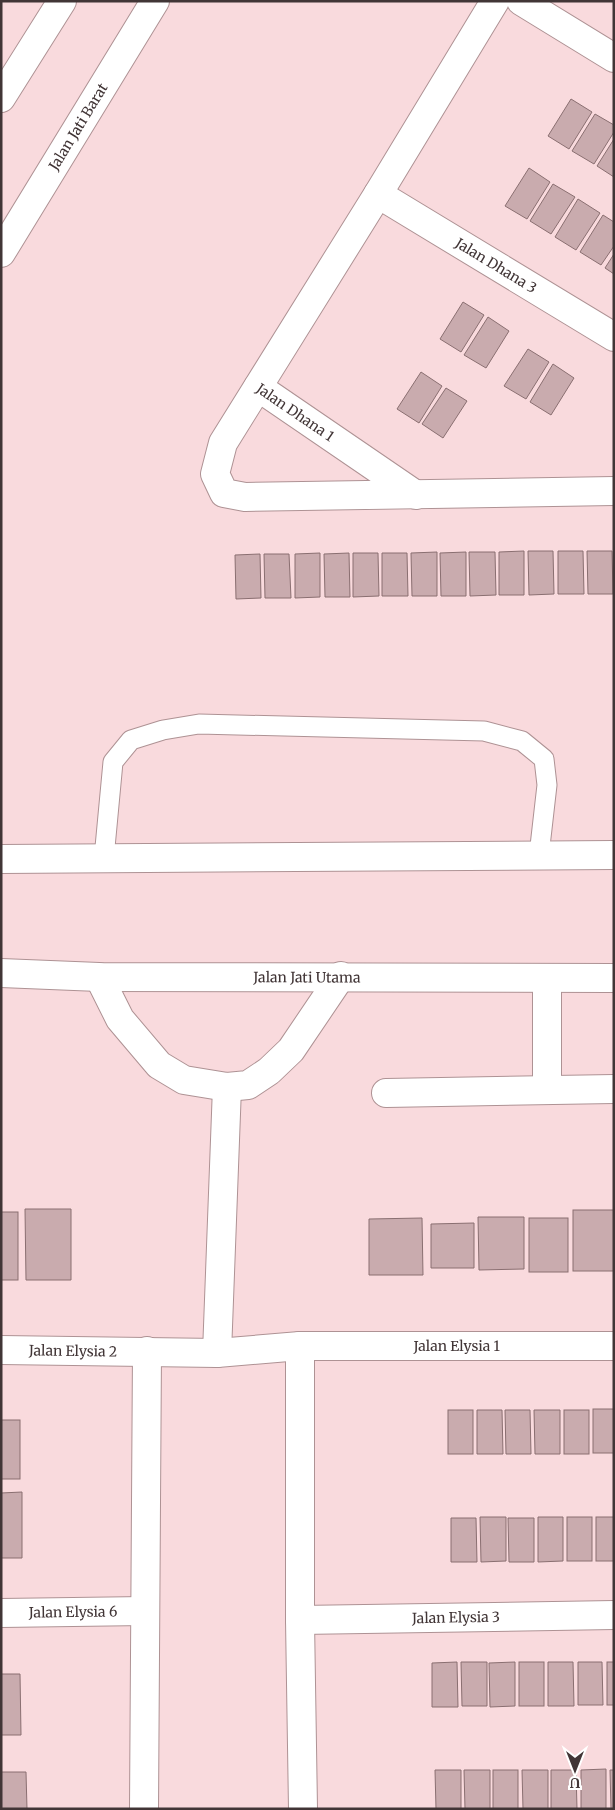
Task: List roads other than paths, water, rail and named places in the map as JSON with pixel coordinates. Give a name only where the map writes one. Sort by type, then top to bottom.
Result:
[{"type":"street","name":"Jalan Jati Barat","points":[[1,253],[155,1]]},
{"type":"street","points":[[258,387],[495,1]]},
{"type":"street","points":[[521,1],[614,58]]},
{"type":"street","points":[[1,98],[55,4]]},
{"type":"street","name":"Jalan Dhana 3","points":[[378,194],[614,337]]},
{"type":"street","name":"Jalan Dhana 1","points":[[416,495],[258,387],[224,442],[215,474],[224,494],[245,497],[416,495],[614,491]]},
{"type":"street","points":[[1,859],[614,855]]},
{"type":"street","name":"Jalan Jati Utama","points":[[1,973],[99,977],[614,978]]},
{"type":"street","points":[[99,977],[120,1019],[159,1065],[184,1080],[227,1087],[248,1085],[269,1071],[291,1050],[342,976]]},
{"type":"street","points":[[546,1090],[547,978]]},
{"type":"street","points":[[217,1353],[227,1087]]},
{"type":"street","points":[[386,1093],[614,1089]]},
{"type":"street","points":[[300,1346],[300,1620],[303,1809]]},
{"type":"street","name":"Jalan Elysia 1","points":[[217,1353],[300,1346],[614,1346]]},
{"type":"street","name":"Jalan Elysia 2","points":[[1,1350],[217,1353]]},
{"type":"street","points":[[144,1809],[147,1351]]},
{"type":"street","name":"Jalan Elysia 6","points":[[1,1613],[145,1611]]},
{"type":"street","name":"Jalan Elysia 3","points":[[300,1620],[614,1615]]},
{"type":"lane","points":[[104,858],[113,762],[132,740],[162,730],[199,724],[484,731],[522,741],[544,759],[546,785],[539,855]]}]
